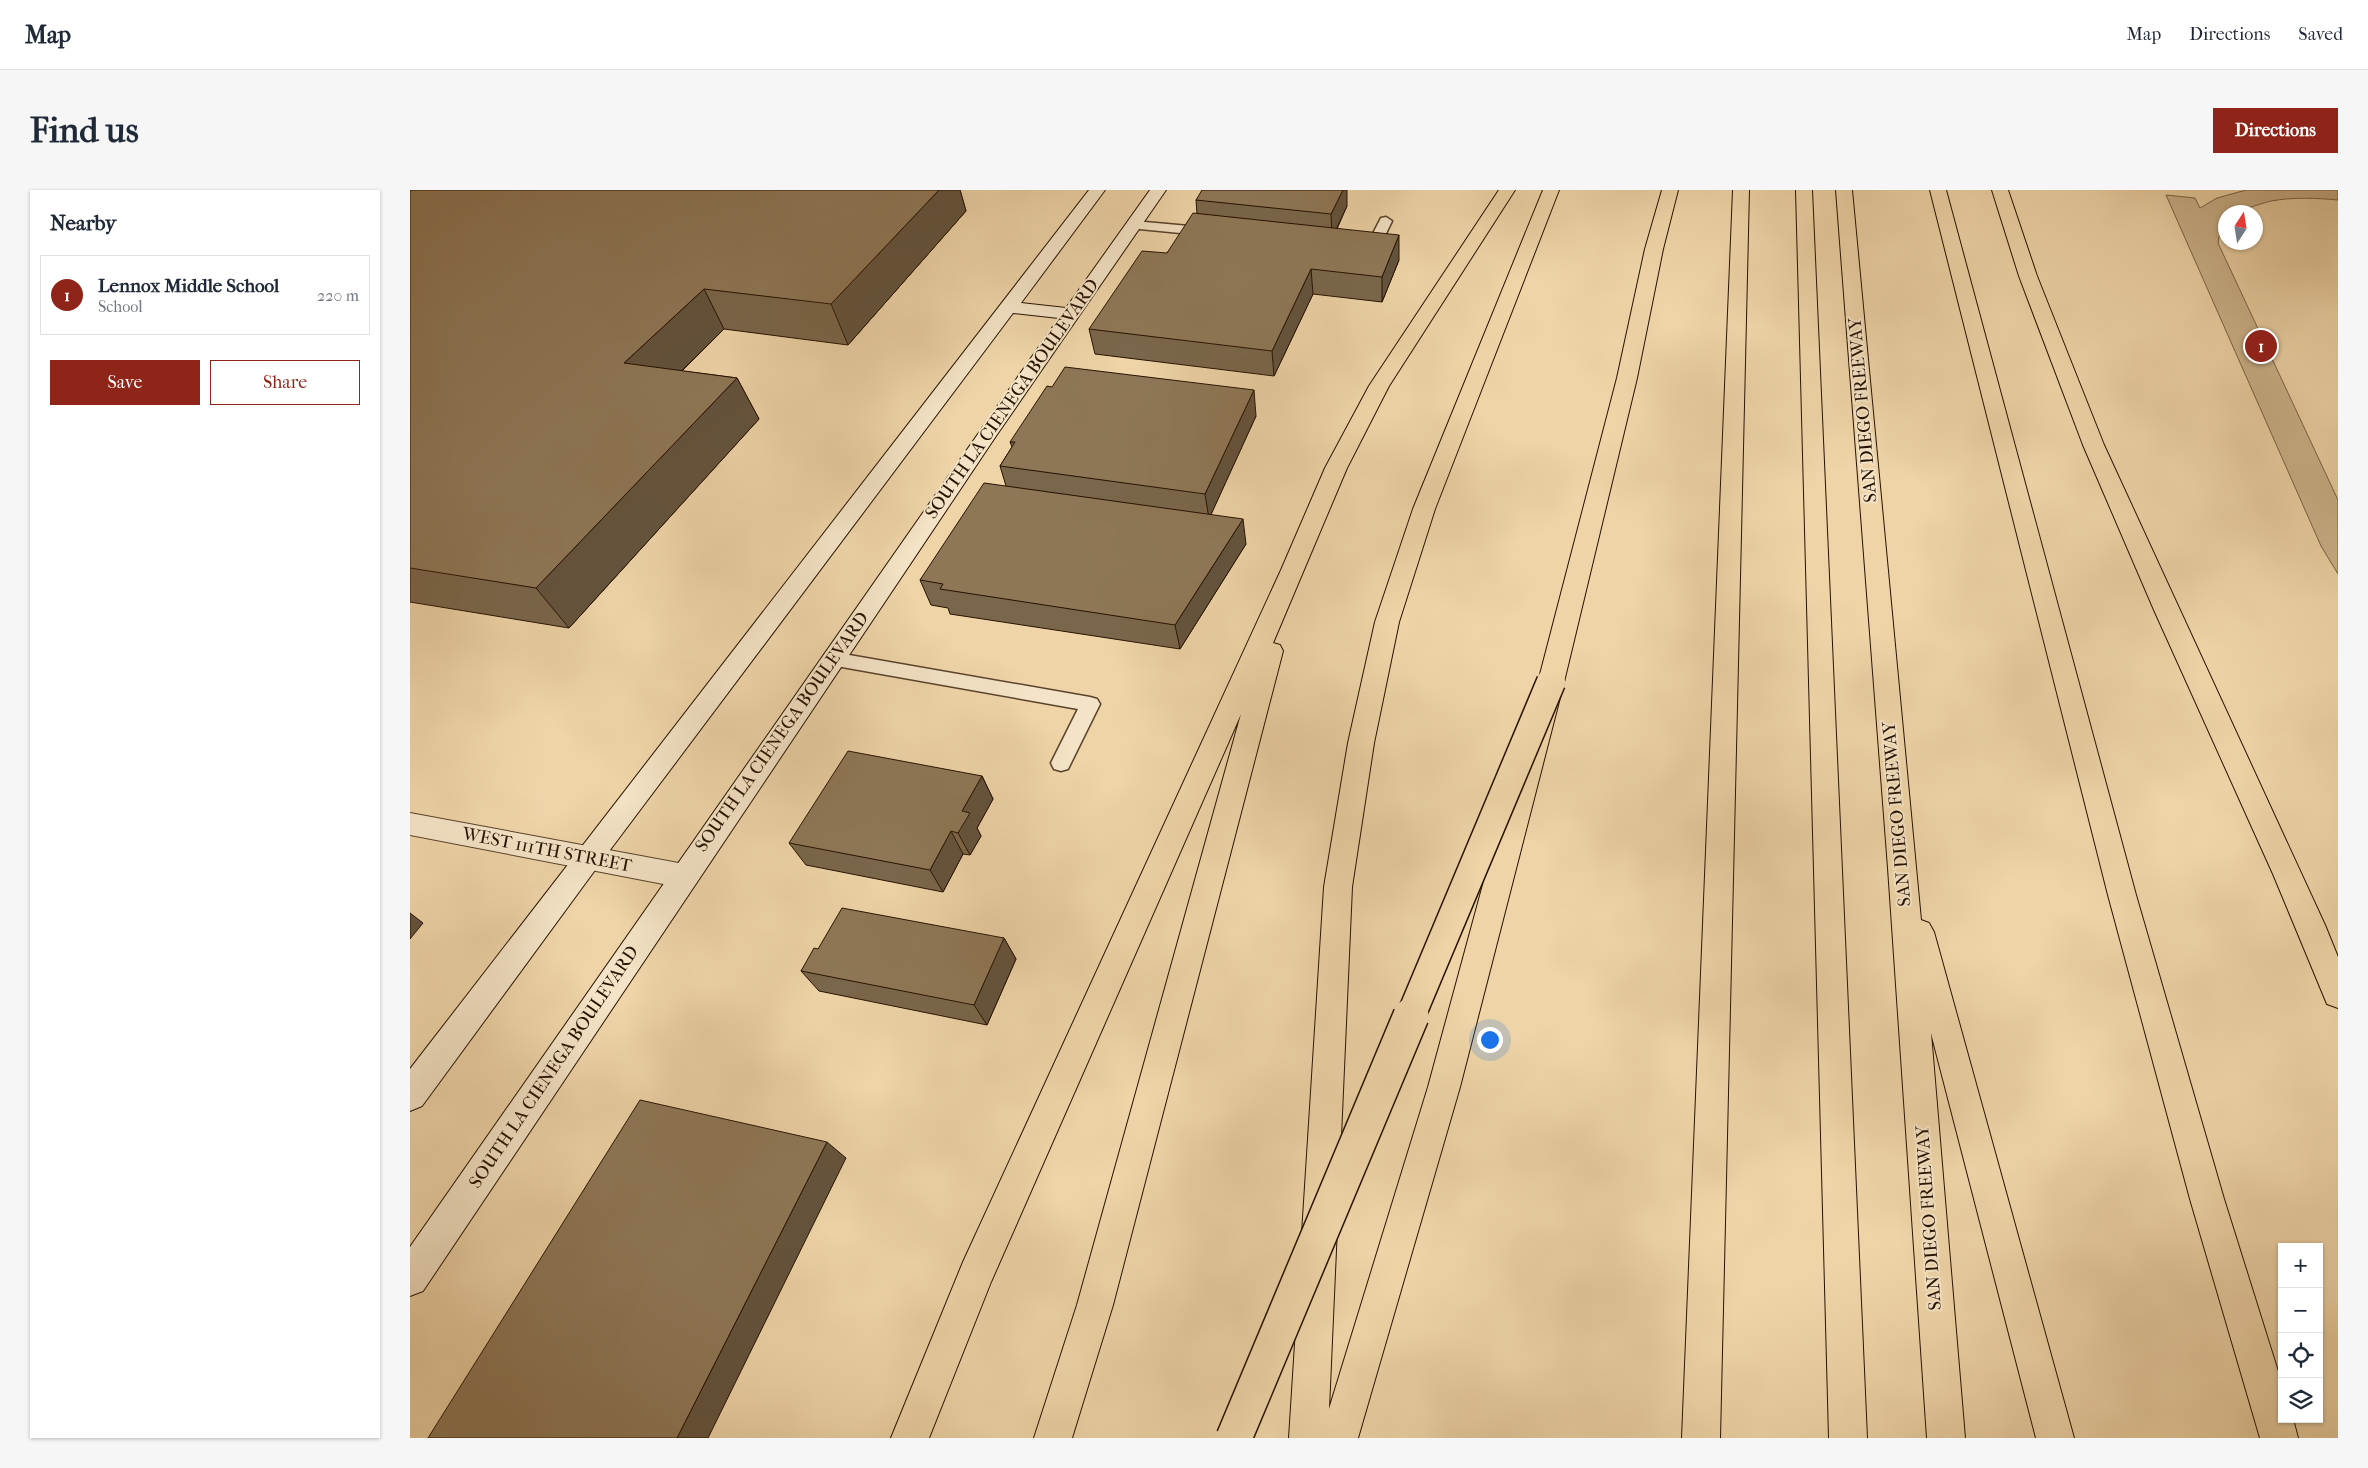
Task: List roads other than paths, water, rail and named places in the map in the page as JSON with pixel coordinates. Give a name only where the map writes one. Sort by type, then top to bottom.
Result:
[{"type":"highway","points":[[910,1438],[976,1275],[1293,570],[1336,468],[1379,386],[1507,190]]},
{"type":"highway","points":[[1308,1438],[1329,1022],[1338,887],[1361,743],[1387,622],[1424,510],[1551,190]]},
{"type":"highway","points":[[1339,1438],[1444,1087],[1551,682],[1624,388],[1654,249],[1670,190]]},
{"type":"highway","points":[[1804,190],[1848,1438]]},
{"type":"highway","name":"SAN DIEGO FREEWAY","points":[[1844,190],[1902,868],[1946,1438]]},
{"type":"highway","points":[[1938,190],[2122,895],[2206,1199],[2279,1438]]},
{"type":"highway","points":[[2000,190],[2058,359],[2142,560],[2281,858],[2338,994]]},
{"type":"highway","points":[[1700,1438],[1746,195]]},
{"type":"highway","points":[[1053,1438],[1097,1296],[1293,570]]},
{"type":"highway","points":[[1234,1438],[1551,682]]},
{"type":"highway","points":[[1902,868],[2055,1438]]},
{"type":"main road","points":[[410,1095],[588,858],[1097,190]]},
{"type":"main road","name":"SOUTH LA CIENEGA BOULEVARD","points":[[410,1278],[832,660],[1158,190]]},
{"type":"main road","points":[[1008,307],[1072,314]]},
{"type":"main road","name":"WEST 111TH STREET","points":[[410,824],[684,876]]},
{"type":"lane","points":[[1341,244],[1374,245],[1386,221]]},
{"type":"lane","points":[[1134,225],[1223,233]]},
{"type":"lane","points":[[832,660],[1090,704],[1060,763]]},
{"type":"place","name":"Lennox Middle School","points":[[2261,346]]}]
